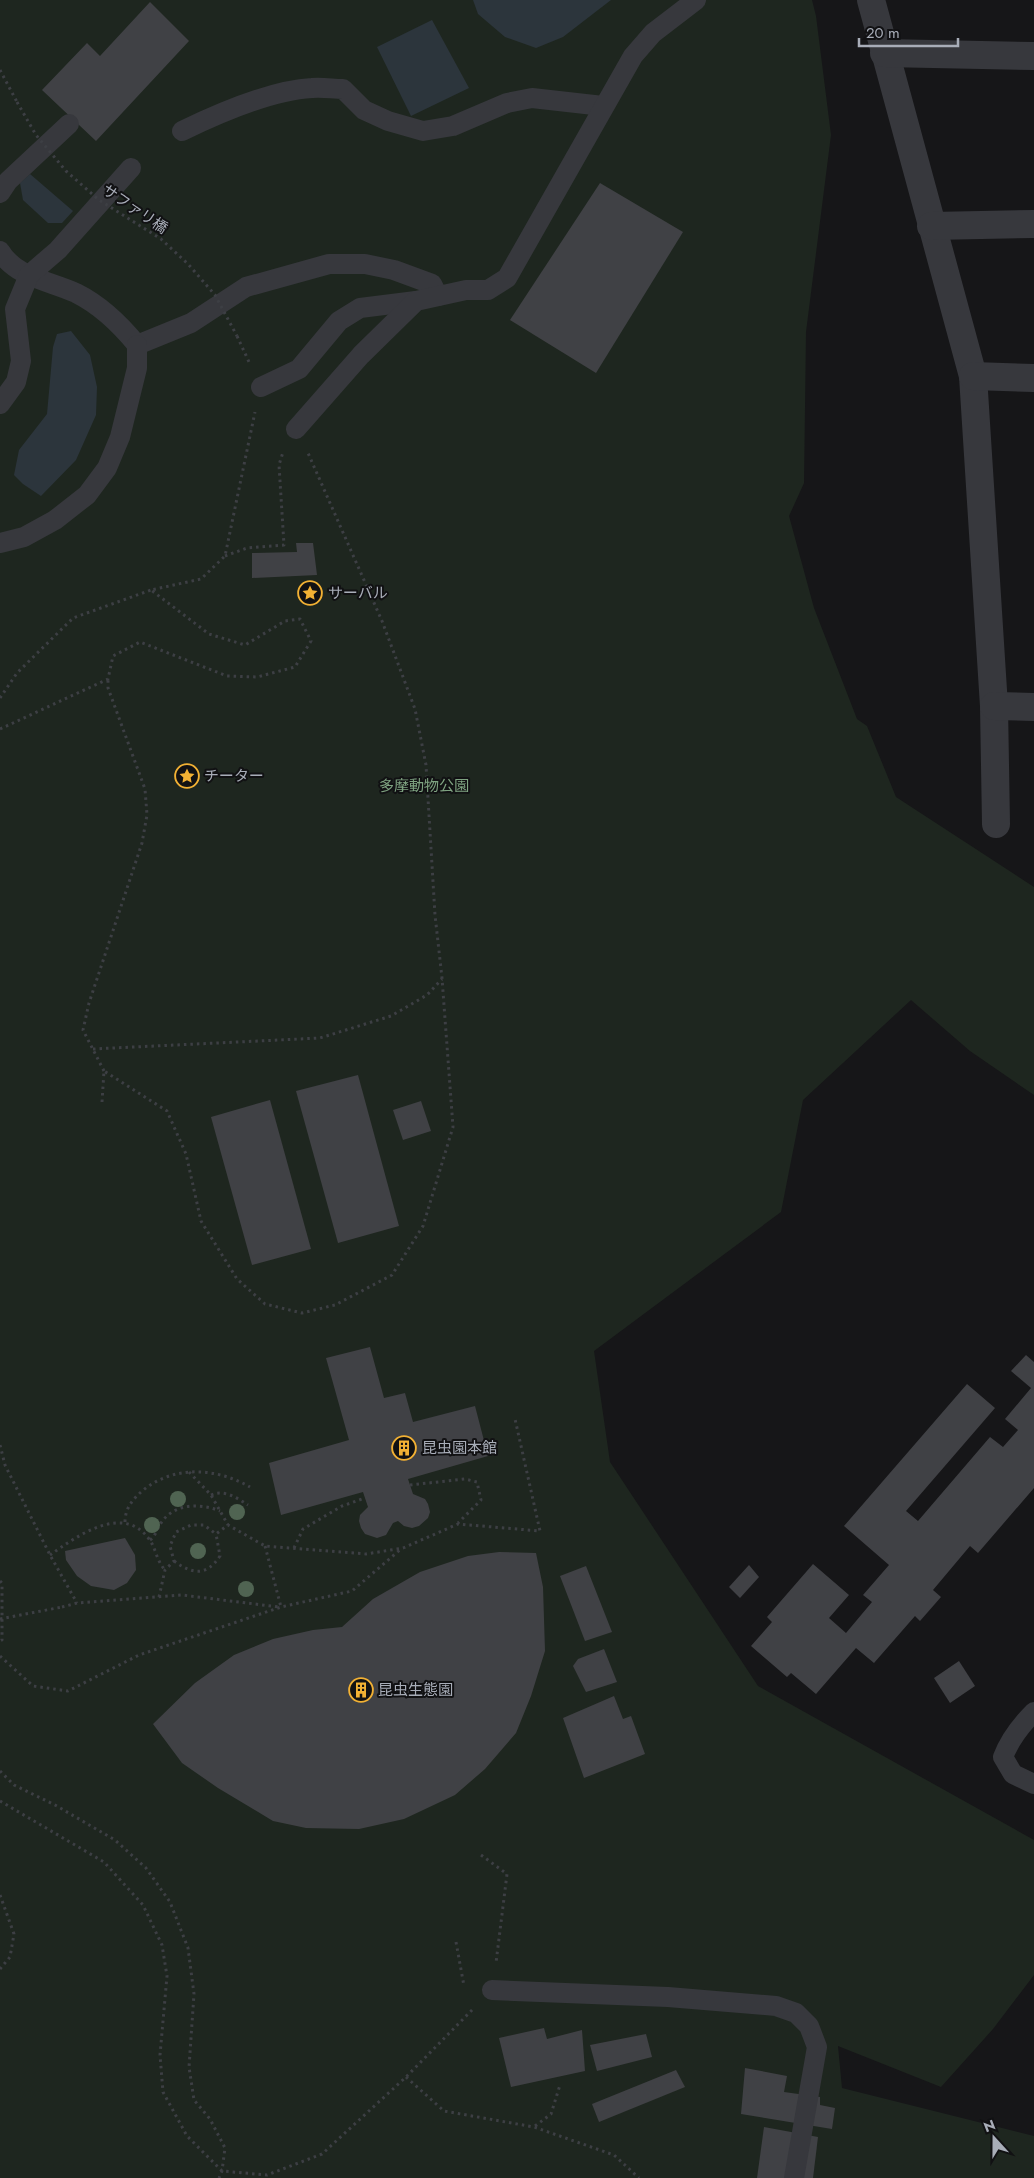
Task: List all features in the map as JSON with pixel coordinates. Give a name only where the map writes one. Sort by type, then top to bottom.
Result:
[{"type":"street","points":[[871,0],[973,376],[994,706],[996,824]]},
{"type":"street","points":[[884,53],[1034,56]]},
{"type":"street","points":[[931,226],[1034,224]]},
{"type":"street","points":[[973,376],[1034,378]]},
{"type":"street","points":[[994,706],[1034,706]]},
{"type":"lane","points":[[261,387],[299,369],[339,321],[360,308],[416,301],[466,290],[488,290],[507,278],[633,56],[653,33],[696,0]]},
{"type":"lane","points":[[182,131],[216,114],[271,96],[311,88],[343,89],[364,110],[388,121],[423,131],[453,126],[507,103],[532,98],[603,106]]},
{"type":"lane","points":[[0,193],[8,182],[69,124]]},
{"type":"lane","points":[[0,404],[16,382],[21,360],[15,309],[29,275],[58,250],[131,168]]},
{"type":"lane","points":[[0,251],[6,260],[29,275],[77,294],[102,310],[121,326],[137,346],[137,368],[120,437],[107,468],[87,495],[54,520],[24,537],[0,543]]},
{"type":"lane","points":[[137,346],[191,323],[246,287],[329,264],[365,264],[394,270],[432,284],[438,296]]},
{"type":"lane","points":[[296,429],[361,355],[416,301]]},
{"type":"lane","points":[[1034,1712],[1022,1724],[1010,1741],[1003,1757],[1013,1774],[1034,1784]]},
{"type":"lane","points":[[492,1990],[668,1998],[776,2006],[796,2013],[809,2026],[817,2047],[794,2178]]},
{"type":"path","name":"サファリ橋","points":[[0,70],[36,135],[66,171],[99,200],[161,239],[188,264],[215,295],[261,387]]},
{"type":"path","points":[[225,556],[261,387]]},
{"type":"path","points":[[0,698],[17,672],[73,618],[151,590],[201,579],[225,556],[247,548],[284,545],[279,465],[287,443],[296,429]]},
{"type":"path","points":[[104,1071],[167,1112],[186,1154],[201,1221],[237,1279],[266,1304],[302,1313],[335,1305],[392,1275],[423,1226],[453,1127],[442,978],[435,915],[426,766],[415,709],[382,621],[296,429]]},
{"type":"path","points":[[102,1102],[104,1071],[83,1030],[89,1003],[142,843],[146,815],[145,790],[108,688],[112,656],[140,642],[227,676],[257,677],[295,667],[311,641],[300,619],[285,621],[245,646],[209,634],[151,590]]},
{"type":"path","points":[[0,729],[108,679]]},
{"type":"path","points":[[93,1049],[320,1038],[391,1016],[427,996],[442,978]]},
{"type":"path","points":[[458,1524],[540,1531],[515,1420]]},
{"type":"path","points":[[0,1445],[5,1465],[50,1555],[77,1603]]},
{"type":"path","points":[[189,1472],[211,1495],[228,1525],[265,1546],[366,1554],[402,1548],[458,1524],[481,1500],[477,1482],[465,1479],[410,1486]]},
{"type":"path","points":[[125,1522],[125,1515],[133,1500],[144,1490],[164,1478],[189,1472],[206,1472],[220,1475],[250,1487]]},
{"type":"path","points":[[211,1495],[217,1492],[226,1494],[248,1505]]},
{"type":"path","points":[[294,1548],[303,1529],[342,1506],[365,1498]]},
{"type":"path","points":[[150,1540],[153,1538],[162,1520],[179,1508],[198,1506],[220,1511]]},
{"type":"path","points":[[50,1555],[99,1527],[125,1522],[135,1525],[150,1540],[158,1563],[165,1570]]},
{"type":"path","points":[[191,1525],[204,1525],[216,1534],[220,1556],[214,1565],[205,1571],[196,1572],[183,1568],[174,1561],[170,1546],[176,1532],[191,1525]]},
{"type":"path","points":[[216,1534],[228,1525]]},
{"type":"path","points":[[265,1546],[281,1607]]},
{"type":"path","points":[[0,1656],[33,1686],[68,1691],[139,1655],[281,1607],[352,1591],[402,1548]]},
{"type":"path","points":[[160,1597],[165,1570],[174,1561]]},
{"type":"path","points":[[0,1581],[2,1583],[2,1640],[0,1641]]},
{"type":"path","points":[[0,1619],[62,1608],[77,1603],[182,1595],[281,1607]]},
{"type":"path","points":[[0,1771],[14,1785],[55,1805],[114,1840],[146,1868],[170,1902],[188,1948],[194,1994],[189,2067],[194,2100],[210,2118],[225,2148],[219,2178]]},
{"type":"path","points":[[0,1801],[104,1862],[143,1905],[162,1945],[167,1976],[160,2055],[163,2092],[187,2136],[222,2170],[267,2175],[322,2154],[406,2077],[492,1990],[507,1874],[481,1855]]},
{"type":"path","points":[[0,1895],[14,1934],[10,1956],[0,1969]]},
{"type":"path","points":[[456,1942],[464,1987]]},
{"type":"path","points":[[467,2005],[469,2014]]},
{"type":"path","points":[[406,2077],[444,2111],[534,2127],[614,2155],[639,2178]]},
{"type":"path","points":[[534,2127],[551,2114],[560,2085]]},
{"type":"green space","name":"多摩動物公園","points":[[0,0],[812,0],[816,16],[831,135],[806,332],[804,483],[789,516],[814,608],[857,719],[867,726],[896,797],[1034,887],[1034,1095],[970,1051],[911,1000],[803,1100],[781,1212],[594,1351],[610,1462],[758,1686],[1034,1840],[1034,1975],[993,2029],[941,2087],[838,2046],[842,2088],[1034,2136],[1034,2178],[0,2178]]},
{"type":"shaded area","points":[[473,0],[611,0],[563,37],[536,48],[505,37],[478,14]]},
{"type":"shaded area","points":[[432,20],[469,88],[411,116],[377,47]]},
{"type":"shaded area","points":[[30,174],[73,211],[62,223],[48,223],[23,200],[20,183]]},
{"type":"shaded area","points":[[71,331],[90,355],[97,387],[96,415],[76,460],[41,496],[23,484],[14,475],[19,450],[47,414],[53,347],[57,334]]},
{"type":"building","points":[[150,2],[189,41],[96,141],[42,90],[87,43],[100,56]]},
{"type":"building","points":[[600,183],[683,232],[596,373],[510,320]]},
{"type":"building","points":[[296,543],[313,543],[317,575],[252,578],[252,553],[297,552]]},
{"type":"building","points":[[358,1075],[399,1226],[338,1243],[296,1091]]},
{"type":"building","points":[[270,1100],[311,1249],[252,1265],[211,1117]]},
{"type":"building","points":[[421,1101],[431,1131],[403,1140],[393,1110]]},
{"type":"building","name":"昆虫園本館","points":[[370,1347],[384,1398],[405,1393],[413,1422],[475,1406],[488,1456],[408,1479],[413,1494],[425,1499],[428,1504],[430,1512],[428,1518],[419,1526],[412,1528],[404,1526],[398,1521],[393,1523],[386,1535],[377,1538],[365,1534],[361,1528],[360,1515],[368,1507],[363,1492],[281,1515],[269,1463],[349,1440],[326,1358]]},
{"type":"building","points":[[1026,1355],[1034,1362],[1034,1488],[978,1553],[970,1546],[933,1590],[941,1597],[920,1621],[915,1616],[874,1663],[856,1648],[816,1694],[791,1673],[787,1677],[751,1646],[772,1622],[767,1617],[813,1564],[849,1595],[829,1618],[846,1633],[872,1602],[863,1595],[889,1565],[844,1526],[967,1384],[995,1408],[906,1511],[918,1521],[990,1437],[1003,1447],[1018,1430],[1005,1419],[1031,1388],[1011,1371]]},
{"type":"building","points":[[125,1538],[135,1555],[136,1570],[127,1583],[114,1590],[91,1586],[77,1576],[66,1560],[65,1551]]},
{"type":"building","name":"昆虫生態園","points":[[499,1552],[536,1553],[543,1587],[545,1651],[531,1696],[516,1733],[485,1769],[455,1795],[404,1819],[359,1829],[306,1828],[273,1821],[218,1788],[182,1763],[153,1724],[195,1683],[234,1655],[273,1639],[313,1630],[342,1627],[373,1599],[420,1572],[468,1556]]},
{"type":"building","points":[[749,1565],[759,1577],[740,1598],[729,1587]]},
{"type":"building","points":[[586,1566],[612,1632],[585,1641],[560,1576]]},
{"type":"building","points":[[604,1649],[617,1682],[586,1692],[573,1666],[578,1659]]},
{"type":"building","points":[[959,1661],[975,1686],[950,1703],[934,1678]]},
{"type":"building","points":[[614,1696],[623,1719],[631,1716],[645,1754],[584,1778],[563,1718]]},
{"type":"building","points":[[544,2028],[547,2039],[582,2030],[585,2071],[511,2087],[499,2038]]},
{"type":"building","points":[[646,2034],[652,2057],[597,2071],[590,2045]]},
{"type":"building","points":[[745,2068],[787,2076],[784,2092],[820,2097],[820,2105],[835,2108],[832,2129],[741,2114]]},
{"type":"building","points":[[676,2070],[685,2087],[599,2122],[592,2104]]},
{"type":"building","points":[[764,2127],[818,2137],[813,2178],[757,2178]]},
{"type":"place","name":"サーバル","points":[[310,593]]},
{"type":"place","name":"チーター","points":[[187,776]]},
{"type":"place","name":"昆虫園本館","points":[[404,1448]]},
{"type":"place","name":"昆虫生態園","points":[[361,1690]]}]
